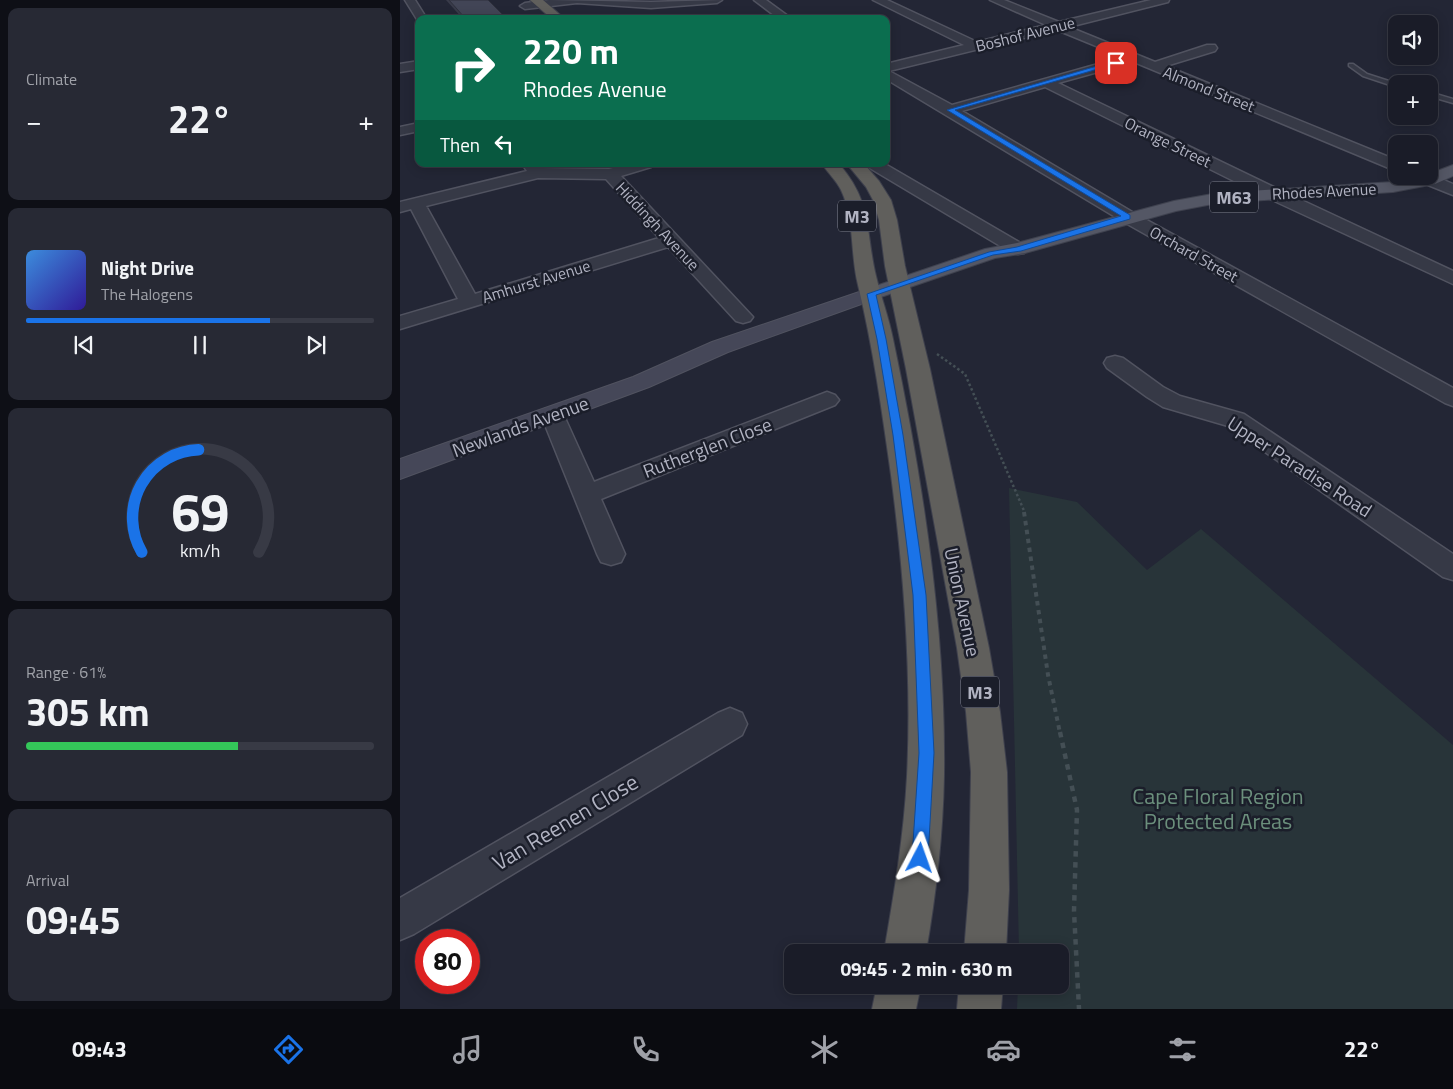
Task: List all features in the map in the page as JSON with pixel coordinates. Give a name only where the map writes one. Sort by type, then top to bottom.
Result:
[{"type":"highway","points":[[538,2],[554,15]]},
{"type":"highway","points":[[522,3],[536,15]]},
{"type":"highway","name":"M3","points":[[833,167],[846,183],[853,196],[860,227],[866,276],[887,296]]},
{"type":"highway","name":"M3","points":[[858,167],[873,185],[882,200],[888,220],[887,296]]},
{"type":"highway","name":"Union Avenue","points":[[887,296],[898,435],[919,595],[926,753],[920,858],[906,944]]},
{"type":"highway","name":"Union Avenue","points":[[887,296],[973,648],[983,712],[988,772],[989,844],[989,890],[985,944]]},
{"type":"highway","points":[[894,1009],[898,994]]},
{"type":"highway","points":[[979,1009],[980,994]]},
{"type":"main road","name":"Rhodes Avenue","points":[[1438,174],[1453,170]]},
{"type":"main road","name":"Rhodes Avenue","points":[[887,296],[1000,261],[1018,249],[1128,217],[1174,206],[1212,199],[1367,190],[1391,185]]},
{"type":"main road","name":"Newlands Avenue","points":[[400,469],[641,382],[724,360],[887,296]]},
{"type":"street","points":[[410,0],[416,15]]},
{"type":"street","points":[[538,2],[552,0]]},
{"type":"street","points":[[522,3],[584,0],[652,5],[718,0]]},
{"type":"street","points":[[759,0],[781,15]]},
{"type":"street","points":[[878,0],[975,46]]},
{"type":"street","name":"Almond Street","points":[[995,0],[1388,163]]},
{"type":"street","name":"Boshof Avenue","points":[[890,67],[1164,0]]},
{"type":"street","points":[[1155,66],[1211,48]]},
{"type":"street","points":[[950,110],[1134,58]]},
{"type":"street","points":[[400,68],[415,65]]},
{"type":"street","name":"Orchard Street","points":[[890,76],[1128,217],[1453,398]]},
{"type":"street","name":"Orange Street","points":[[1045,82],[1274,194],[1453,278]]},
{"type":"street","points":[[400,131],[415,128]]},
{"type":"street","points":[[610,174],[634,167]]},
{"type":"street","points":[[879,167],[1018,249]]},
{"type":"street","name":"Hiddingh Avenue","points":[[408,205],[534,168],[610,174],[743,317]]},
{"type":"street","points":[[1438,184],[1453,190]]},
{"type":"street","points":[[408,205],[470,302]]},
{"type":"street","name":"Amhurst Avenue","points":[[400,323],[671,240]]},
{"type":"street","name":"Upper Paradise Road","points":[[1115,364],[1169,400],[1190,409],[1226,415],[1236,420],[1450,561]]},
{"type":"street","name":"Rutherglen Close","points":[[586,495],[827,400]]},
{"type":"street","points":[[553,415],[611,554]]},
{"type":"street","name":"Van Reenen Close","points":[[400,920],[730,724]]},
{"type":"lane","points":[[1352,65],[1366,75],[1388,82]]},
{"type":"lane","points":[[1438,97],[1453,102]]},
{"type":"path","points":[[934,349],[965,374],[1026,516],[1048,675],[1078,810],[1074,912],[1079,1009]]},
{"type":"green space","name":"Cape Floral Region Protected Areas","points":[[1009,488],[1077,502],[1147,570],[1201,529],[1453,745],[1453,1009],[1017,1009],[1018,994],[1069,994],[1069,944],[1019,944]]},
{"type":"building","points":[[449,0],[488,0],[503,15],[462,15]]},
{"type":"route","points":[[920,858],[926,753],[919,595],[898,435],[882,339],[871,294],[992,253],[1018,249],[1128,217],[950,110],[1116,63]]}]
